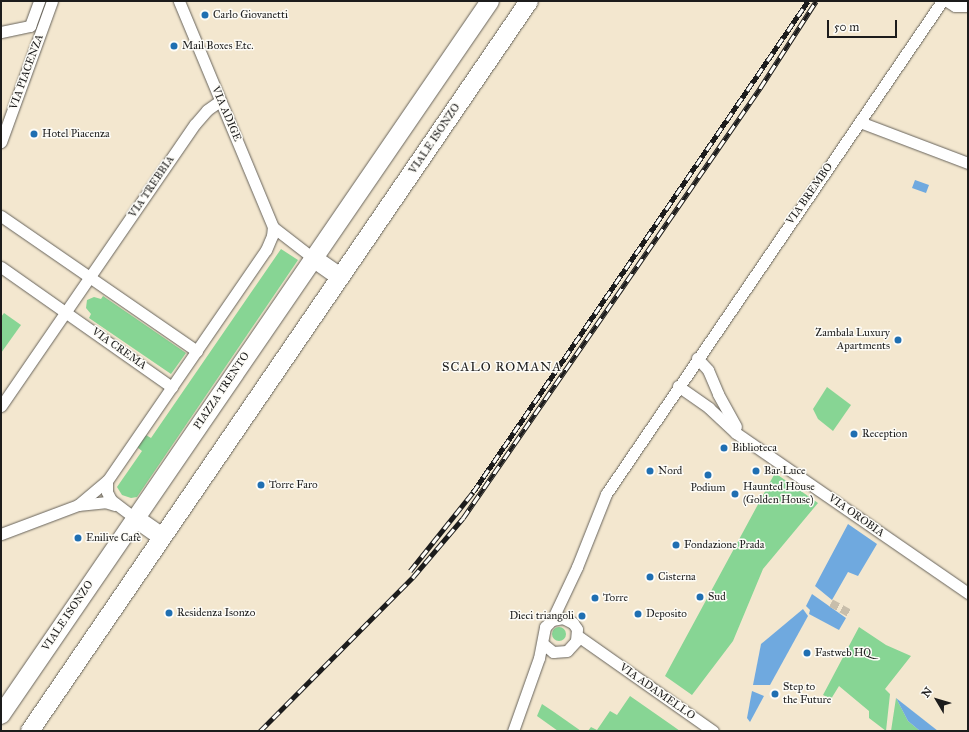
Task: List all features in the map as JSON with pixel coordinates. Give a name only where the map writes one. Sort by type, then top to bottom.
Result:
[{"type":"main road","name":"VIALE ISONZO","points":[[340,277],[529,1]]},
{"type":"main road","points":[[30,731],[340,277],[306,254],[488,2]]},
{"type":"main road","name":"PIAZZA TRENTO","points":[[135,518],[306,254]]},
{"type":"main road","name":"VIALE ISONZO","points":[[1,715],[135,518]]},
{"type":"main road","points":[[135,518],[162,537]]},
{"type":"street","name":"VIA PIACENZA","points":[[1,32],[30,26],[39,1]]},
{"type":"street","name":"VIA PIACENZA","points":[[1,142],[52,1]]},
{"type":"street","name":"VIA ADIGE","points":[[179,1],[273,227]]},
{"type":"street","name":"VIA BREMBO","points":[[577,567],[606,494],[697,358],[942,1]]},
{"type":"street","points":[[947,1],[955,6],[968,6]]},
{"type":"street","name":"VIA TREBBIA","points":[[90,278],[195,124],[207,110],[220,101]]},
{"type":"street","points":[[860,122],[968,163]]},
{"type":"street","points":[[1,216],[197,351]]},
{"type":"street","points":[[78,505],[107,481],[266,250],[273,227],[306,254]]},
{"type":"street","points":[[266,250],[280,244],[306,254]]},
{"type":"street","name":"VIA CREMA","points":[[1,267],[172,387]]},
{"type":"street","points":[[1,406],[90,278]]},
{"type":"street","points":[[697,358],[708,370],[718,394],[744,438]]},
{"type":"street","name":"VIA OROBIA","points":[[678,386],[700,401],[744,438],[968,593]]},
{"type":"street","points":[[700,401],[712,400],[718,394]]},
{"type":"street","points":[[107,481],[108,496],[115,505]]},
{"type":"street","points":[[1,534],[78,505],[105,502],[115,505],[135,518]]},
{"type":"street","points":[[567,619],[567,601],[577,567]]},
{"type":"street","points":[[513,731],[531,687],[543,644],[543,631],[552,620],[577,567]]},
{"type":"street","points":[[543,644],[553,652],[564,652],[575,641],[575,626],[567,619],[552,620]]},
{"type":"street","name":"VIA ADAMELLO","points":[[575,641],[601,653],[713,731]]},
{"type":"street","points":[[531,687],[553,652]]},
{"type":"green space","points":[[281,249],[298,260],[137,497],[131,498],[122,495],[117,487],[142,451],[137,447],[146,435],[151,438]]},
{"type":"green space","points":[[103,296],[186,353],[171,374],[89,318],[91,314],[86,308],[87,300],[94,297],[101,299]]},
{"type":"green space","points":[[4,313],[21,325],[1,353],[1,317]]},
{"type":"green space","points":[[827,387],[851,405],[833,431],[818,419],[813,409]]},
{"type":"green space","points":[[775,473],[818,503],[763,569],[733,641],[692,695],[665,676]]},
{"type":"green space","points":[[556,627],[562,627],[566,631],[566,637],[562,641],[556,641],[552,637],[552,631]]},
{"type":"green space","points":[[859,627],[886,645],[911,656],[885,689],[890,694],[886,731],[869,718],[869,711],[839,686],[831,699],[823,695]]},
{"type":"green space","points":[[630,696],[680,731],[588,731],[591,727],[597,730],[610,711],[617,715]]},
{"type":"green space","points":[[896,698],[908,721],[920,731],[891,731]]},
{"type":"green space","points":[[542,704],[581,731],[558,731],[537,716]]},
{"type":"water","points":[[915,180],[929,185],[926,193],[912,188]]},
{"type":"water","points":[[848,524],[877,544],[858,576],[848,572],[832,600],[815,586]]},
{"type":"water","points":[[812,594],[846,618],[839,630],[809,614],[810,610],[806,606]]},
{"type":"water","points":[[803,609],[808,616],[770,685],[753,685],[761,644]]},
{"type":"water","points":[[752,691],[764,696],[750,722],[747,718]]},
{"type":"water","points":[[896,698],[938,731],[920,731],[908,721]]},
{"type":"tunnel","points":[[831,603],[849,613]]},
{"type":"railway","points":[[410,571],[473,492],[808,1]]},
{"type":"railway","points":[[260,731],[413,577],[463,518],[760,88],[816,1]]},
{"type":"place","name":"Carlo Giovanetti","points":[[205,15]]},
{"type":"place","name":"Mail Boxes Etc.","points":[[174,46]]},
{"type":"place","name":"Hotel Piacenza","points":[[34,134]]},
{"type":"place","name":"Zambala Luxury Apartments","points":[[898,340]]},
{"type":"place","name":"Reception","points":[[854,434]]},
{"type":"place","name":"Biblioteca","points":[[724,448]]},
{"type":"place","name":"Nord","points":[[650,471]]},
{"type":"place","name":"Bar Luce","points":[[756,471]]},
{"type":"place","name":"Podium","points":[[708,475]]},
{"type":"place","name":"Torre Faro","points":[[261,485]]},
{"type":"place","name":"Haunted House (Golden House)","points":[[735,494]]},
{"type":"place","name":"Enilive Cafè","points":[[78,538]]},
{"type":"place","name":"Fondazione Prada","points":[[676,545]]},
{"type":"place","name":"Cisterna","points":[[650,577]]},
{"type":"place","name":"Sud","points":[[700,597]]},
{"type":"place","name":"Torre","points":[[595,598]]},
{"type":"place","name":"Residenza Isonzo","points":[[169,613]]},
{"type":"place","name":"Deposito","points":[[638,614]]},
{"type":"place","name":"Dieci triangoli","points":[[582,616]]},
{"type":"place","name":"Fastweb HQ","points":[[807,653]]},
{"type":"place","name":"Step to the Future","points":[[775,694]]},
{"type":"district","name":"SCALO ROMANA","points":[[502,367]]}]
